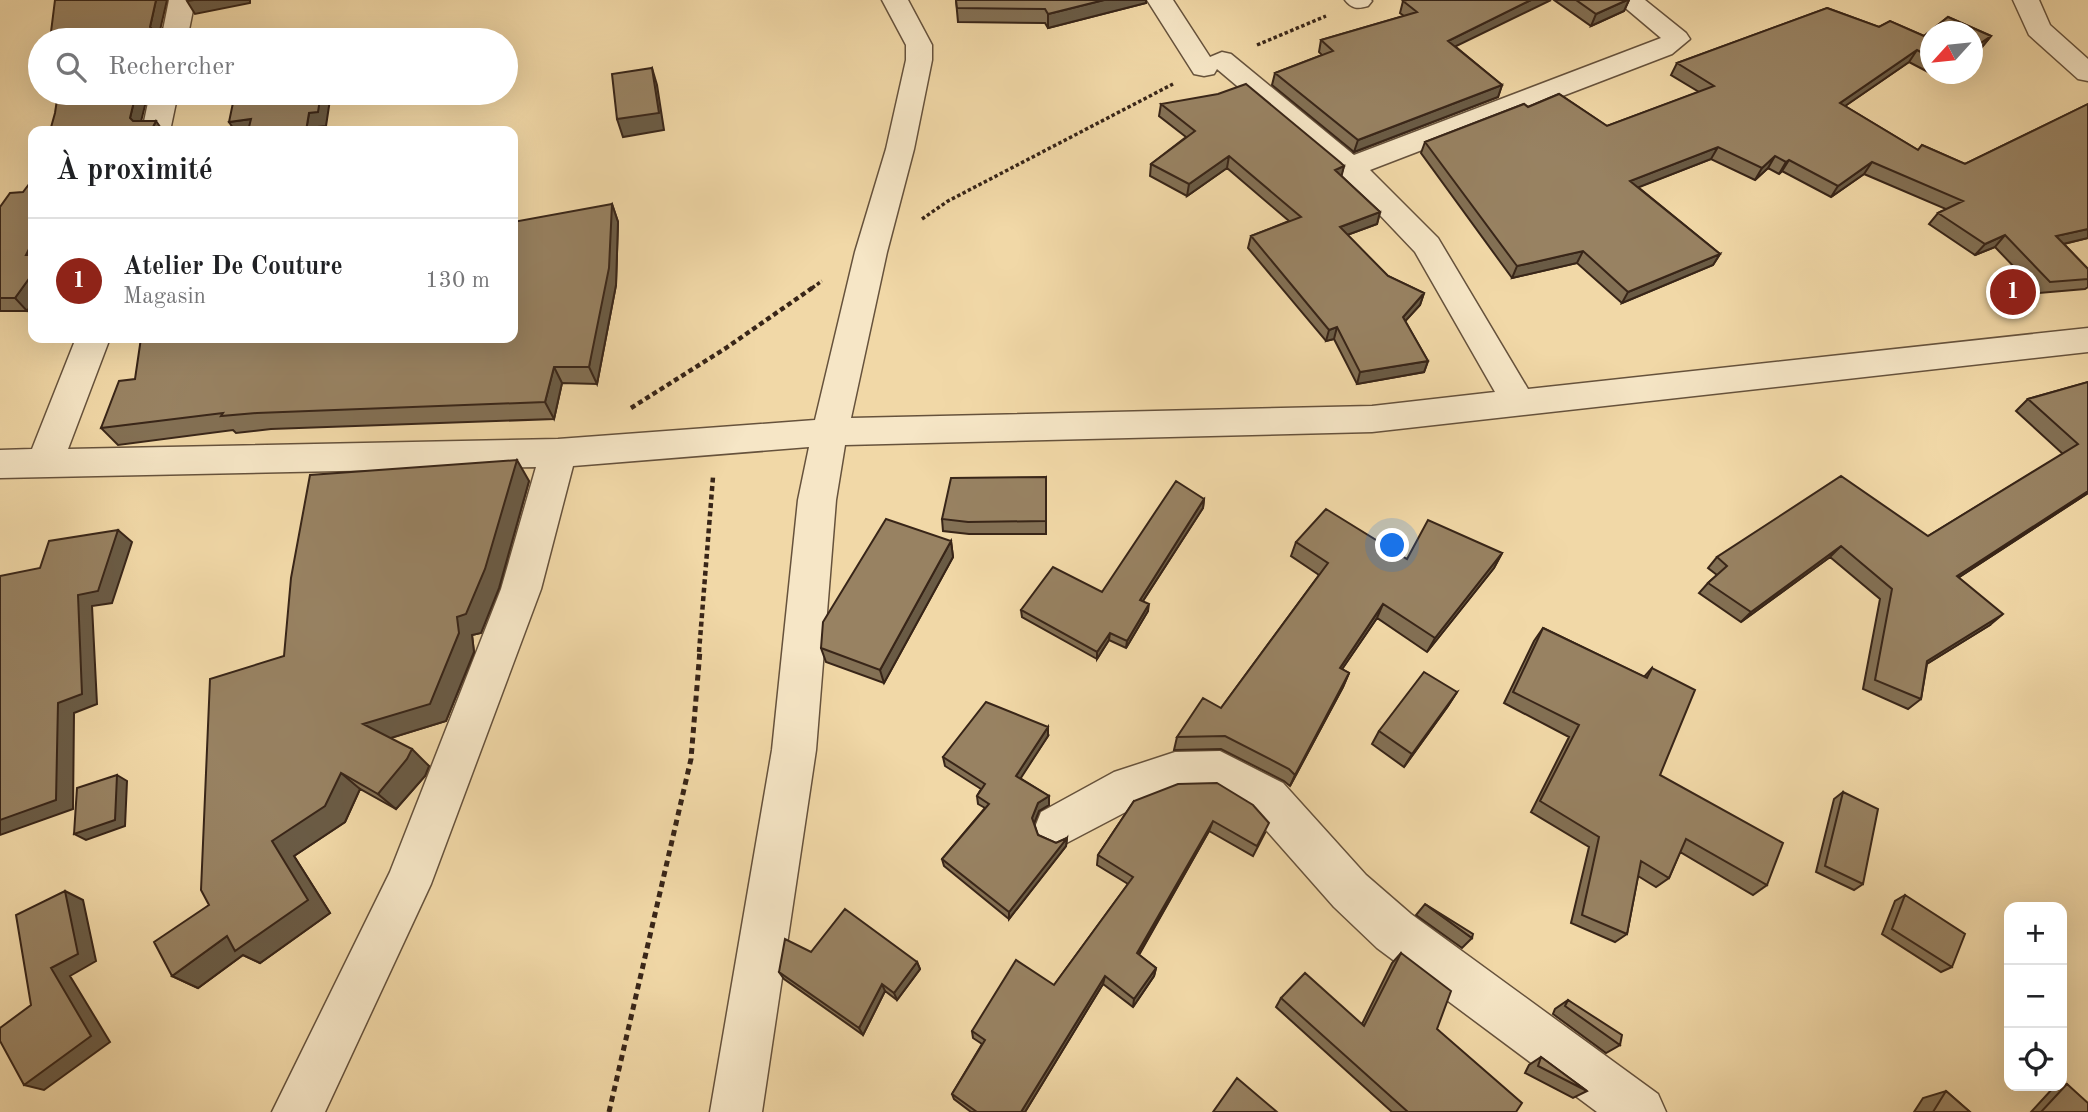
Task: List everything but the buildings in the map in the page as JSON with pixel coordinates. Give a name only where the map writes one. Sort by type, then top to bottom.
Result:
[{"type":"street","points":[[176,28],[182,0]]},
{"type":"street","points":[[736,1112],[794,750],[817,499],[871,252],[900,149],[919,60],[919,45],[895,0]]},
{"type":"street","points":[[1160,0],[1213,64],[1350,167],[1427,245],[1519,404]]},
{"type":"street","points":[[1350,167],[1663,48],[1677,39],[1662,24],[1629,0]]},
{"type":"street","points":[[2026,0],[2038,29],[2088,74]]},
{"type":"street","points":[[157,126],[161,105]]},
{"type":"street","points":[[0,464],[558,453],[830,432],[1372,419],[2088,340]]},
{"type":"street","points":[[45,463],[91,343]]},
{"type":"street","points":[[298,1112],[413,871],[521,590],[558,453]]},
{"type":"street","points":[[1058,827],[1130,787],[1175,772],[1220,771],[1267,798],[1350,891],[1394,931],[1640,1112]]},
{"type":"path","points":[[625,411],[726,348],[836,271],[871,252],[948,201],[1213,64],[1359,1]]},
{"type":"path","points":[[609,1112],[691,759],[716,441]]},
{"type":"place","name":"Atelier De Couture","points":[[2013,292]]}]
